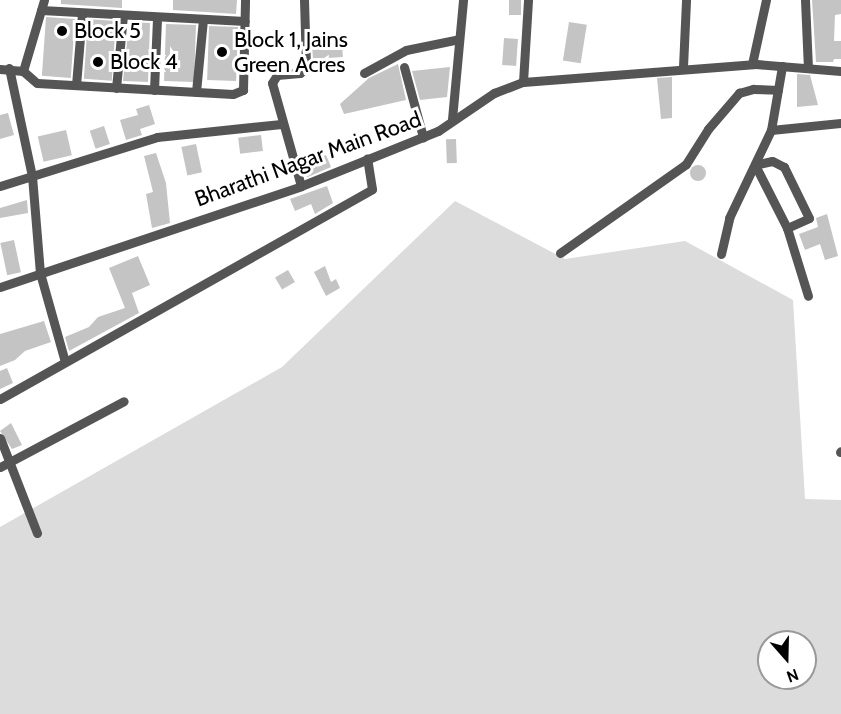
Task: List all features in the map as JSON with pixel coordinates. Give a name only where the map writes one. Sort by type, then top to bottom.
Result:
[{"type":"street","points":[[23,71],[44,0]]},
{"type":"street","points":[[65,362],[40,273],[32,176],[5,69],[23,71],[37,83],[233,94],[243,90],[245,0]]},
{"type":"street","points":[[301,186],[281,124],[272,83],[277,75],[300,73],[306,67],[304,0]]},
{"type":"street","points":[[452,119],[463,0]]},
{"type":"street","points":[[523,82],[528,0]]},
{"type":"street","points":[[683,67],[686,0]]},
{"type":"street","points":[[752,64],[766,0]]},
{"type":"street","points":[[806,0],[808,68]]},
{"type":"street","points":[[41,10],[245,21]]},
{"type":"street","points":[[76,86],[82,13]]},
{"type":"street","points":[[116,88],[123,15]]},
{"type":"street","points":[[154,90],[158,16]]},
{"type":"street","points":[[196,92],[203,19]]},
{"type":"street","points":[[364,74],[406,50],[459,39]]},
{"type":"street","name":"Bharathi Nagar Main Road","points":[[0,287],[301,186],[438,131],[452,119],[494,93],[523,82],[683,67],[752,64],[841,71]]},
{"type":"street","points":[[721,254],[729,218],[771,129],[782,66]]},
{"type":"street","points":[[404,67],[423,137]]},
{"type":"street","points":[[560,253],[686,164],[708,129],[739,93],[753,89],[778,90]]},
{"type":"street","points":[[771,129],[841,123]]},
{"type":"street","points":[[0,186],[157,136],[281,124]]},
{"type":"street","points":[[0,399],[372,189],[367,158]]},
{"type":"street","points":[[755,165],[772,161],[784,167],[809,218],[787,228]]},
{"type":"street","points":[[755,165],[787,228],[808,296]]},
{"type":"street","points":[[0,467],[124,401]]},
{"type":"street","points":[[0,438],[12,462],[37,533]]},
{"type":"shaded area","points":[[455,201],[565,259],[685,241],[793,300],[805,499],[841,500],[841,714],[0,714],[0,527],[282,367]]},
{"type":"building","points":[[61,0],[122,0],[122,8],[61,4]]},
{"type":"building","points":[[173,0],[237,0],[236,14],[173,10]]},
{"type":"building","points":[[509,0],[521,0],[521,15],[509,15]]},
{"type":"building","points":[[812,0],[841,0],[841,14],[835,15],[834,41],[841,41],[841,59],[834,59],[833,62],[816,62]]},
{"type":"building","name":"Block 5","points":[[46,17],[75,19],[71,78],[42,76]]},
{"type":"building","name":"Block 4","points":[[88,19],[116,21],[112,81],[84,79]]},
{"type":"building","points":[[129,22],[150,23],[148,82],[123,81]]},
{"type":"building","points":[[569,22],[587,25],[581,63],[563,61]]},
{"type":"building","points":[[166,24],[196,25],[194,82],[164,81]]},
{"type":"building","name":"Block 1, Jains Green Acres","points":[[209,26],[238,27],[236,81],[207,80]]},
{"type":"building","points":[[504,38],[518,39],[516,66],[502,65]]},
{"type":"building","points":[[342,44],[343,57],[313,59],[312,46]]},
{"type":"building","points":[[398,64],[406,100],[344,114],[340,104],[369,78]]},
{"type":"building","points":[[450,67],[447,97],[420,100],[412,71]]},
{"type":"building","points":[[797,74],[810,75],[818,105],[797,107]]},
{"type":"building","points":[[672,77],[672,118],[661,119],[657,78]]},
{"type":"building","points":[[149,105],[155,124],[140,129],[142,135],[126,140],[120,120],[138,115],[136,109]]},
{"type":"building","points":[[8,113],[14,135],[0,139],[0,115]]},
{"type":"building","points":[[104,126],[110,144],[96,149],[90,131]]},
{"type":"building","points":[[66,130],[72,155],[44,162],[38,137]]},
{"type":"building","points":[[261,135],[263,151],[240,154],[238,138]]},
{"type":"building","points":[[446,139],[456,139],[457,163],[447,163]]},
{"type":"building","points":[[196,144],[202,172],[187,175],[181,147]]},
{"type":"building","points":[[156,153],[166,183],[170,223],[152,228],[146,194],[153,192],[144,156]]},
{"type":"building","points":[[326,155],[331,167],[307,177],[302,165]]},
{"type":"building","points":[[698,165],[704,167],[706,173],[704,179],[698,181],[692,179],[690,173],[692,167]]},
{"type":"building","points":[[327,186],[333,203],[315,214],[311,204],[295,211],[290,199]]},
{"type":"building","points":[[27,200],[28,213],[0,218],[0,208]]},
{"type":"building","points":[[827,214],[838,256],[825,260],[820,244],[805,250],[799,234],[818,227],[816,218]]},
{"type":"building","points":[[14,240],[21,272],[7,275],[0,243]]},
{"type":"building","points":[[138,256],[150,285],[132,293],[139,313],[69,351],[65,337],[89,327],[98,317],[125,308],[109,268]]},
{"type":"building","points":[[325,266],[331,282],[336,279],[340,288],[326,296],[314,272]]},
{"type":"building","points":[[288,270],[295,282],[282,290],[275,278]]},
{"type":"building","points":[[44,321],[51,342],[25,351],[15,360],[0,366],[0,334]]},
{"type":"building","points":[[7,368],[13,383],[0,389],[0,371]]},
{"type":"building","points":[[11,423],[22,445],[12,449],[0,431]]},
{"type":"place","name":"Block 5","points":[[62,31]]},
{"type":"place","name":"Block 1, Jains Green Acres","points":[[222,52]]},
{"type":"place","name":"Block 4","points":[[98,62]]}]
